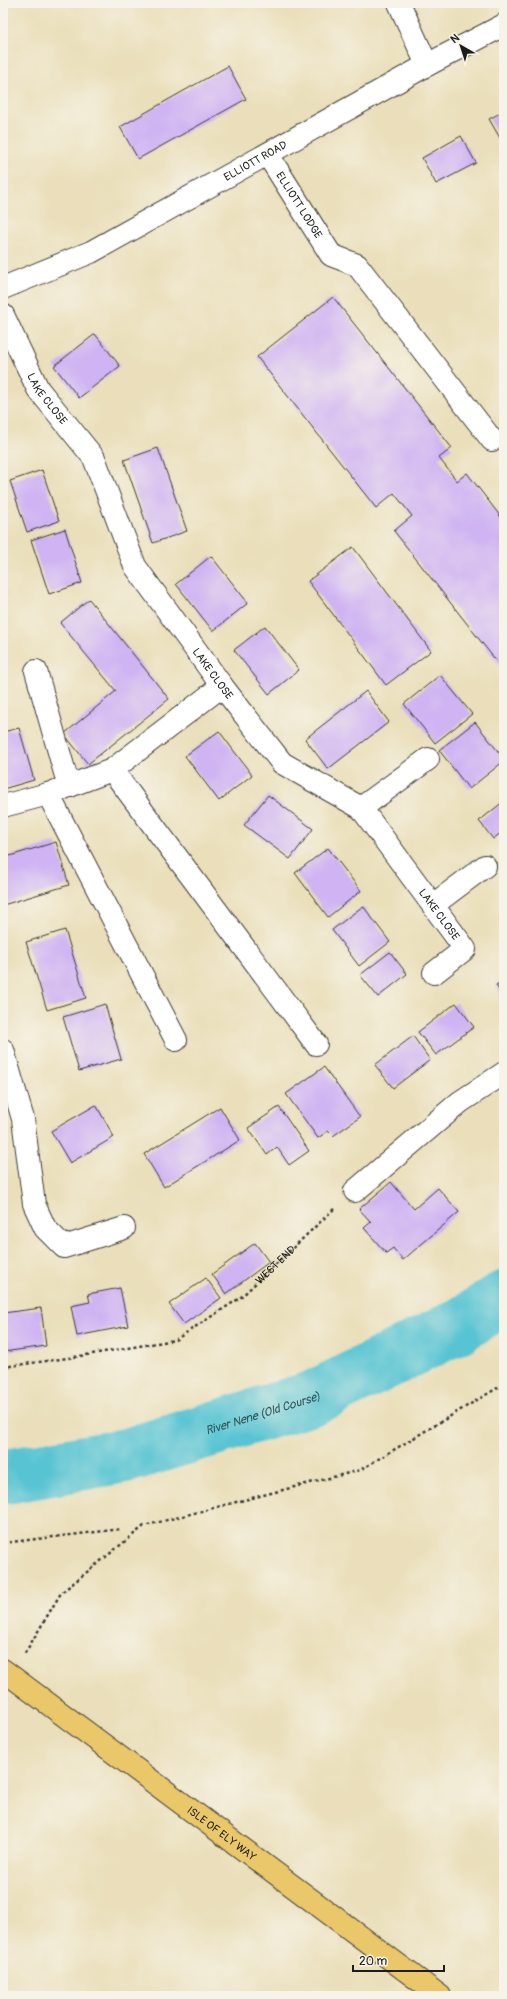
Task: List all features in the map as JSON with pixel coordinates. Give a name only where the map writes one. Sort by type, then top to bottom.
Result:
[{"type":"highway","name":"ISLE OF ELY WAY","points":[[7,1673],[440,1996]]},
{"type":"street","points":[[399,3],[427,65]]},
{"type":"street","name":"ELLIOTT ROAD","points":[[3,288],[91,252],[268,155],[427,65],[504,26]]},
{"type":"street","name":"ELLIOTT LODGE","points":[[268,155],[331,255],[357,265],[492,440]]},
{"type":"street","name":"LAKE CLOSE","points":[[3,315],[38,389],[94,458],[135,566],[222,686],[282,762],[360,808],[465,949],[434,973]]},
{"type":"street","points":[[36,671],[70,786]]},
{"type":"street","points":[[3,806],[48,794],[112,770],[222,686]]},
{"type":"street","points":[[360,808],[428,759]]},
{"type":"street","points":[[112,770],[316,1044]]},
{"type":"street","points":[[48,794],[176,1040]]},
{"type":"street","points":[[433,905],[485,866]]},
{"type":"street","points":[[3,1050],[23,1119],[34,1204],[45,1228],[64,1247],[124,1228]]},
{"type":"street","points":[[355,1191],[460,1102],[504,1073]]},
{"type":"path","name":"WEST END","points":[[3,1367],[68,1358],[174,1340],[240,1298],[355,1191]]},
{"type":"path","points":[[7,1673],[61,1593],[144,1526],[360,1470],[504,1384]]},
{"type":"path","points":[[3,1543],[121,1529]]},
{"type":"building","points":[[228,66],[246,99],[138,159],[120,127]]},
{"type":"building","points":[[504,111],[504,145],[489,119]]},
{"type":"building","points":[[461,136],[476,163],[436,184],[422,158]]},
{"type":"building","points":[[333,297],[452,448],[439,458],[457,481],[467,473],[504,521],[504,665],[501,667],[394,531],[412,516],[394,493],[376,508],[257,357]]},
{"type":"building","points":[[95,334],[120,366],[79,398],[54,366]]},
{"type":"building","points":[[158,448],[187,531],[153,543],[124,460]]},
{"type":"building","points":[[42,470],[59,521],[27,532],[10,481]]},
{"type":"building","points":[[65,529],[82,583],[49,594],[31,540]]},
{"type":"building","points":[[353,547],[431,651],[386,685],[308,581]]},
{"type":"building","points":[[211,556],[248,603],[213,631],[176,584]]},
{"type":"building","points":[[89,599],[169,699],[88,764],[64,734],[116,691],[60,623]]},
{"type":"building","points":[[265,626],[299,670],[269,694],[234,650]]},
{"type":"building","points":[[440,675],[472,714],[435,743],[404,704]]},
{"type":"building","points":[[366,691],[389,722],[328,769],[305,739]]},
{"type":"building","points":[[475,722],[504,761],[469,789],[439,750]]},
{"type":"building","points":[[19,728],[34,780],[3,789],[3,732]]},
{"type":"building","points":[[219,731],[252,775],[219,801],[185,756]]},
{"type":"building","points":[[268,795],[313,829],[290,859],[244,825]]},
{"type":"building","points":[[504,801],[504,835],[502,832],[493,839],[479,821]]},
{"type":"building","points":[[56,842],[69,885],[3,905],[3,858]]},
{"type":"building","points":[[328,848],[361,891],[328,917],[295,873]]},
{"type":"building","points":[[363,906],[390,942],[359,966],[332,930]]},
{"type":"building","points":[[65,930],[86,998],[47,1010],[26,942]]},
{"type":"building","points":[[390,952],[407,974],[378,997],[360,975]]},
{"type":"building","points":[[504,980],[504,999],[496,985]]},
{"type":"building","points":[[456,1003],[474,1027],[436,1055],[418,1032]]},
{"type":"building","points":[[105,1004],[121,1059],[79,1071],[63,1017]]},
{"type":"building","points":[[413,1036],[430,1060],[393,1088],[375,1065]]},
{"type":"building","points":[[324,1067],[360,1117],[333,1136],[328,1131],[318,1138],[286,1094]]},
{"type":"building","points":[[96,1105],[114,1137],[70,1163],[51,1131]]},
{"type":"building","points":[[220,1107],[240,1140],[164,1187],[144,1154]]},
{"type":"building","points":[[279,1107],[309,1151],[289,1165],[277,1147],[267,1155],[248,1128]]},
{"type":"building","points":[[391,1182],[414,1209],[438,1188],[459,1212],[403,1260],[393,1248],[386,1253],[364,1228],[371,1222],[359,1209]]},
{"type":"building","points":[[255,1243],[269,1262],[226,1294],[212,1274]]},
{"type":"building","points":[[206,1278],[221,1298],[184,1324],[169,1304]]},
{"type":"building","points":[[120,1288],[128,1326],[77,1336],[71,1306],[90,1302],[88,1294]]},
{"type":"building","points":[[41,1308],[46,1346],[3,1352],[3,1313]]},
{"type":"waterway","name":"River Nene (Old Course)","points":[[3,1477],[128,1455],[313,1398],[459,1326],[504,1298]]}]
